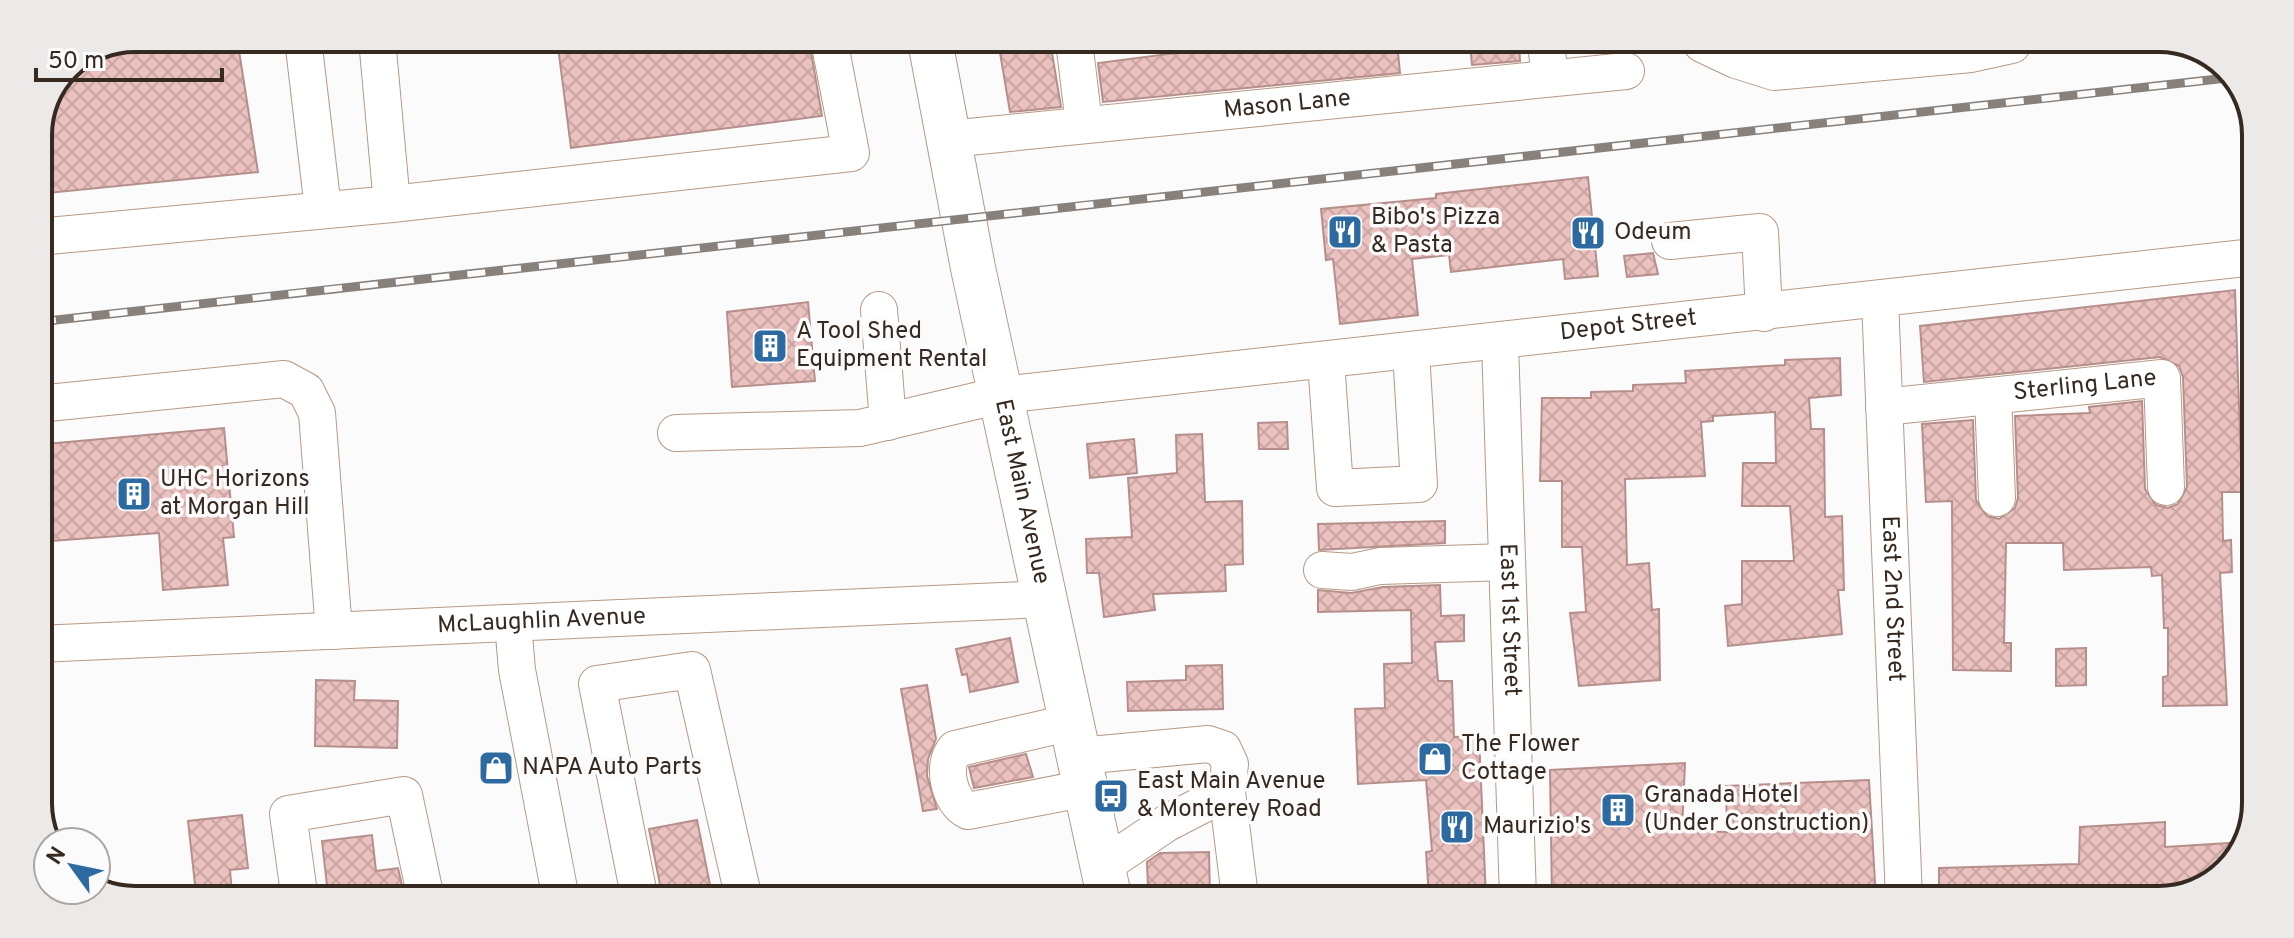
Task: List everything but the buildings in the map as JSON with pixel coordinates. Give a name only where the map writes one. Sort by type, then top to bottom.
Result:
[{"type":"main road","name":"East Main Avenue","points":[[932,52],[1001,395],[1106,881]]},
{"type":"street","points":[[305,52],[323,209]]},
{"type":"street","points":[[378,52],[392,204]]},
{"type":"street","points":[[52,236],[392,204],[851,153],[831,52]]},
{"type":"street","points":[[1080,52],[1084,124]]},
{"type":"street","points":[[1547,52],[1550,78]]},
{"type":"street","points":[[1719,52],[1774,72],[1980,52]]},
{"type":"street","name":"Mason Lane","points":[[949,139],[1626,71]]},
{"type":"street","points":[[1670,241],[1760,232],[1764,313]]},
{"type":"street","name":"Depot Street","points":[[676,433],[860,428],[1001,395],[2242,258]]},
{"type":"street","name":"East 2nd Street","points":[[1880,299],[1903,886]]},
{"type":"street","points":[[879,310],[888,422]]},
{"type":"street","name":"East 1st Street","points":[[1500,342],[1518,886]]},
{"type":"street","points":[[1326,361],[1335,488],[1419,484],[1411,352]]},
{"type":"street","name":"Sterling Lane","points":[[1884,407],[2162,378],[2166,487]]},
{"type":"street","points":[[52,403],[284,379],[306,391],[317,413],[334,631]]},
{"type":"street","name":"Sterling Lane","points":[[1993,396],[1997,498]]},
{"type":"street","points":[[1322,570],[1352,572],[1380,566],[1507,562]]},
{"type":"street","name":"McLaughlin Avenue","points":[[52,643],[1044,599]]},
{"type":"street","points":[[634,617],[643,677]]},
{"type":"street","points":[[513,623],[517,670],[558,886]]},
{"type":"street","points":[[637,886],[597,684],[692,670],[741,886]]},
{"type":"street","points":[[1080,755],[1208,744],[1223,749],[1230,764],[1227,792],[1239,886]]},
{"type":"street","points":[[1106,881],[1167,823],[1227,792]]},
{"type":"street","points":[[298,886],[288,814],[404,795],[423,886]]},
{"type":"railway","points":[[52,320],[2220,79]]},
{"type":"place","name":"Bibo's Pizza & Pasta","points":[[1345,232]]},
{"type":"place","name":"Odeum","points":[[1588,233]]},
{"type":"place","name":"A Tool Shed Equipment Rental","points":[[770,346]]},
{"type":"place","name":"UHC Horizons at Morgan Hill","points":[[134,494]]},
{"type":"place","name":"The Flower Cottage","points":[[1435,759]]},
{"type":"place","name":"NAPA Auto Parts","points":[[496,768]]},
{"type":"place","name":"East Main Avenue & Monterey Road","points":[[1111,796]]},
{"type":"place","name":"Granada Hotel (Under Construction)","points":[[1618,810]]},
{"type":"place","name":"Maurizio's","points":[[1457,827]]}]
